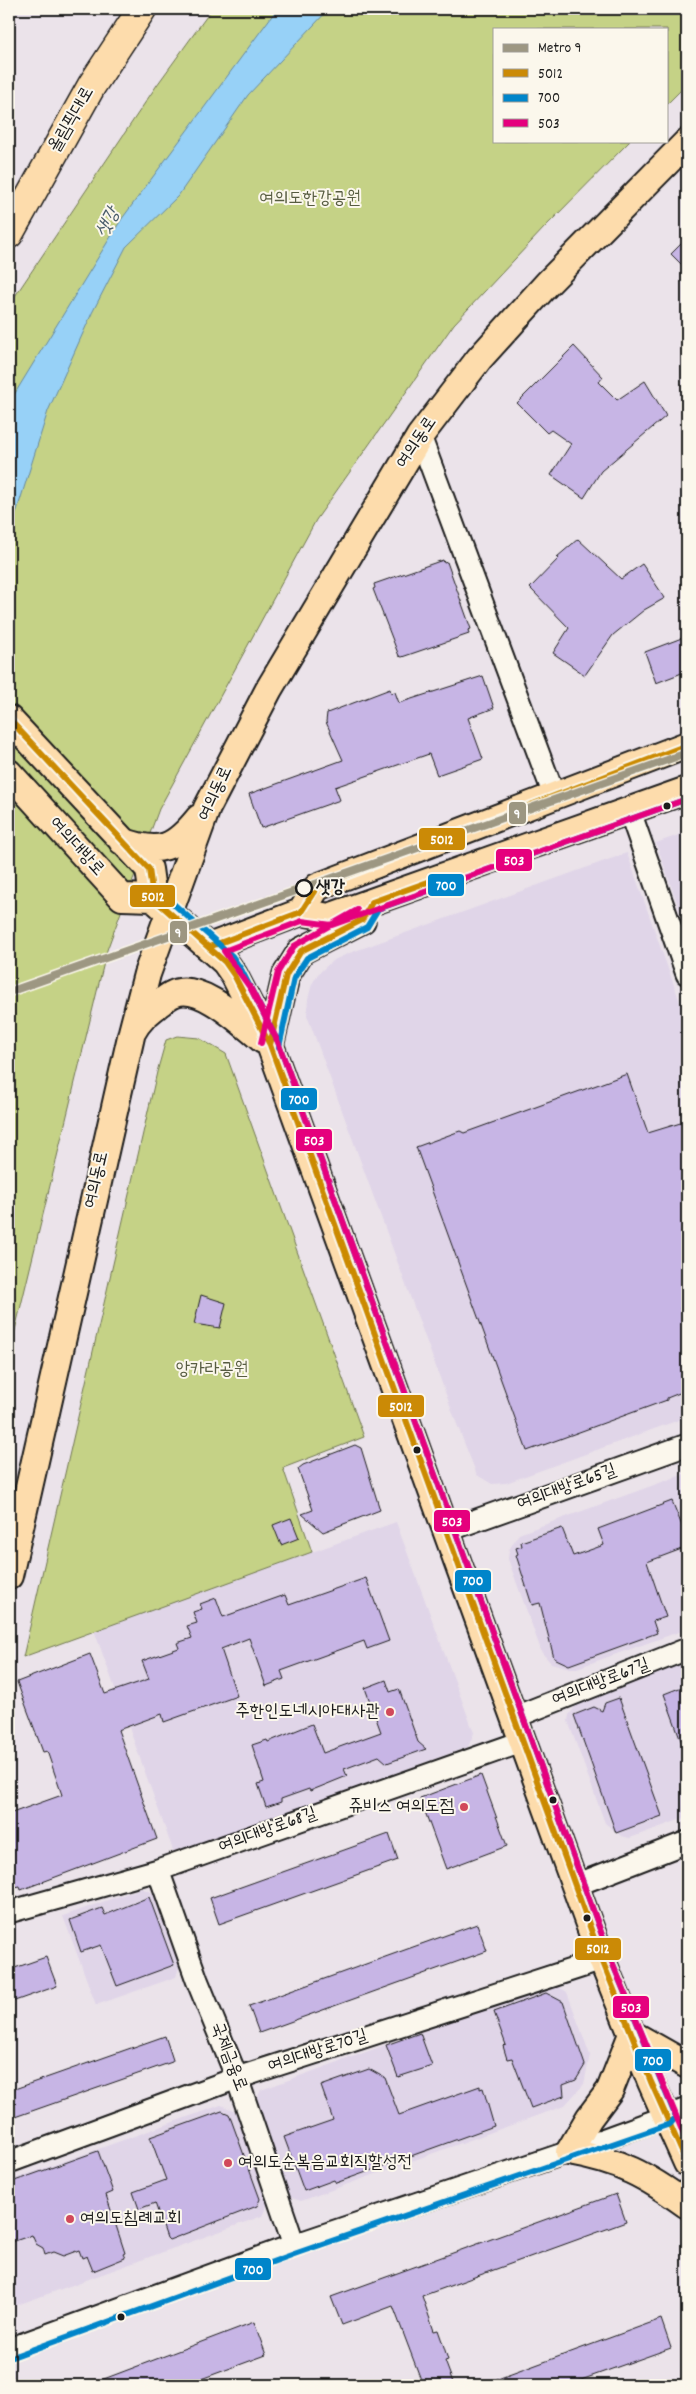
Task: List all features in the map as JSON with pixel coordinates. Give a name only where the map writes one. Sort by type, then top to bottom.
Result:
[{"type":"highway","name":"올림픽대로","points":[[9,234],[92,85],[142,9]]},
{"type":"main road","name":"여의동로","points":[[9,1576],[132,1032],[148,974],[162,905],[207,808],[269,689],[420,436],[479,359],[547,284],[687,142]]},
{"type":"main road","points":[[9,720],[132,847],[149,869],[162,905],[225,962],[234,975],[270,1045],[602,1960],[632,2034],[677,2113],[687,2163],[680,2181],[687,2205]]},
{"type":"main road","points":[[301,912],[317,887],[687,744]]},
{"type":"main road","name":"여의대방로","points":[[9,773],[122,897],[162,905]]},
{"type":"main road","points":[[208,947],[301,912],[329,917],[687,790]]},
{"type":"main road","points":[[132,847],[156,848],[172,845],[185,835],[207,808]]},
{"type":"main road","points":[[270,1045],[286,975],[301,951],[362,920],[372,902]]},
{"type":"main road","points":[[132,1032],[140,1018],[173,994],[191,992],[205,996],[270,1045]]},
{"type":"main road","points":[[632,2034],[687,2065]]},
{"type":"main road","points":[[632,2034],[610,2090],[589,2118],[569,2152],[602,2158],[627,2168],[658,2184],[687,2205]]},
{"type":"street","points":[[420,436],[554,795]]},
{"type":"street","points":[[630,809],[687,974]]},
{"type":"street","name":"여의대방로65길","points":[[446,1531],[687,1445]]},
{"type":"street","name":"여의대방로67길","points":[[515,1717],[687,1649]]},
{"type":"street","name":"여의대방로68길","points":[[9,1912],[158,1870],[524,1741]]},
{"type":"street","points":[[576,1885],[687,1842]]},
{"type":"street","name":"국제금융로","points":[[158,1870],[197,1980],[237,2078],[294,2245]]},
{"type":"street","name":"여의대방로70길","points":[[9,2162],[237,2078],[602,1960]]},
{"type":"street","points":[[9,2349],[294,2245],[569,2152],[677,2113]]},
{"type":"shaded area","points":[[687,832],[687,931],[656,843]]},
{"type":"shaded area","points":[[627,853],[687,1022],[687,1417],[506,1483],[492,1484],[477,1475],[458,1427],[307,1015],[308,999],[312,984],[318,974],[332,961],[347,954]]},
{"type":"shaded area","points":[[687,1473],[687,1629],[574,1669],[551,1663],[542,1653],[508,1559],[509,1550],[516,1538],[519,1534]]},
{"type":"shaded area","points":[[396,1522],[474,1733],[468,1747],[174,1853],[94,1630]]},
{"type":"shaded area","points":[[687,1662],[687,1817],[630,1838],[621,1836],[605,1823],[568,1721],[569,1715],[578,1703],[586,1698]]},
{"type":"shaded area","points":[[142,1888],[156,1895],[180,1964],[176,1977],[96,2005],[63,1916]]},
{"type":"shaded area","points":[[554,1984],[567,1992],[590,2055],[584,2084],[564,2106],[301,2201],[286,2196],[254,2105],[261,2090]]},
{"type":"shaded area","points":[[221,2105],[235,2111],[268,2203],[262,2216],[9,2308],[9,2181]]},
{"type":"green space","name":"여의도한강공원","points":[[212,9],[687,9],[687,84],[668,103],[668,28],[493,28],[493,142],[629,142],[545,227],[454,324],[316,520],[159,809],[107,950],[9,1355],[9,305],[157,85]]},
{"type":"green space","name":"앙카라공원","points":[[177,1036],[199,1038],[226,1054],[364,1437],[283,1468],[312,1552],[23,1657],[157,1072],[166,1040]]},
{"type":"water","points":[[277,9],[329,9],[248,95],[178,196],[126,247],[92,313],[48,411],[9,536],[9,403],[121,220]]},
{"type":"building","points":[[687,238],[687,270],[671,254]]},
{"type":"building","points":[[574,346],[603,377],[599,382],[617,400],[645,381],[666,416],[601,471],[584,498],[551,475],[571,444],[551,430],[547,433],[517,403]]},
{"type":"building","points":[[578,539],[621,579],[642,564],[665,598],[644,610],[613,635],[585,675],[553,653],[569,628],[530,588],[559,558],[557,557]]},
{"type":"building","points":[[443,560],[444,563],[447,562],[471,629],[468,630],[469,634],[402,657],[399,656],[373,589],[375,588],[374,584]]},
{"type":"building","points":[[687,636],[687,671],[656,683],[645,652]]},
{"type":"building","points":[[483,676],[494,708],[468,718],[483,759],[437,775],[429,754],[335,787],[340,800],[261,828],[249,794],[343,760],[326,722],[327,713],[390,689],[391,693],[395,692],[399,703]]},
{"type":"building","points":[[627,1074],[648,1133],[687,1121],[687,1306],[680,1308],[687,1327],[687,1390],[667,1398],[667,1400],[527,1451],[416,1147],[460,1131],[464,1133]]},
{"type":"building","points":[[201,1295],[226,1303],[220,1328],[194,1324]]},
{"type":"building","points":[[355,1445],[361,1448],[380,1510],[323,1532],[302,1514],[313,1510],[298,1469],[303,1465]]},
{"type":"building","points":[[672,1501],[687,1538],[687,1547],[647,1562],[666,1617],[653,1621],[657,1633],[569,1665],[554,1658],[540,1603],[532,1605],[516,1555],[518,1554],[516,1548],[522,1546],[521,1542],[562,1528],[573,1556],[604,1545],[598,1529]]},
{"type":"building","points":[[291,1518],[299,1538],[281,1545],[273,1525]]},
{"type":"building","points":[[366,1578],[389,1641],[367,1649],[364,1641],[281,1671],[284,1679],[266,1686],[249,1638],[221,1649],[237,1696],[164,1722],[162,1714],[118,1730],[157,1839],[21,1890],[20,1886],[15,1887],[9,1869],[9,1814],[62,1795],[47,1751],[43,1752],[17,1682],[90,1654],[105,1694],[149,1679],[142,1661],[179,1648],[177,1643],[192,1638],[187,1626],[197,1623],[193,1612],[202,1609],[200,1604],[216,1598],[223,1617],[285,1595],[289,1605]]},
{"type":"building","points":[[386,1680],[390,1692],[399,1689],[418,1742],[426,1749],[387,1763],[379,1756],[344,1769],[347,1776],[310,1791],[309,1789],[281,1799],[281,1802],[266,1807],[258,1784],[264,1782],[252,1745],[267,1740],[268,1742],[312,1724],[323,1753],[381,1732],[365,1688]]},
{"type":"building","points":[[687,1685],[687,1754],[686,1754],[664,1694]]},
{"type":"building","points":[[619,1698],[662,1816],[616,1833],[574,1715],[594,1707],[602,1711],[605,1703]]},
{"type":"building","points":[[481,1775],[507,1846],[446,1869],[420,1798]]},
{"type":"building","points":[[389,1834],[398,1860],[219,1924],[210,1898]]},
{"type":"building","points":[[149,1897],[174,1965],[117,1986],[101,1945],[81,1952],[70,1920],[102,1908],[105,1915]]},
{"type":"building","points":[[477,1924],[487,1951],[259,2033],[249,2006]]},
{"type":"building","points":[[46,1957],[57,1986],[9,2003],[9,1970]]},
{"type":"building","points":[[546,1993],[563,2002],[585,2065],[576,2080],[563,2085],[564,2096],[531,2108],[512,2058],[507,2059],[503,2046],[506,2045],[494,2012]]},
{"type":"building","points":[[420,2033],[432,2066],[398,2077],[386,2045]]},
{"type":"building","points":[[165,2036],[172,2062],[9,2119],[9,2091]]},
{"type":"building","points":[[369,2069],[385,2078],[399,2115],[480,2086],[480,2089],[483,2088],[494,2126],[336,2183],[334,2180],[304,2191],[284,2137],[333,2120],[321,2086]]},
{"type":"building","points":[[222,2111],[229,2114],[260,2199],[257,2206],[169,2240],[155,2203],[139,2209],[133,2192],[166,2180],[150,2137]]},
{"type":"building","name":"여의도침례교회","points":[[98,2151],[113,2192],[106,2195],[125,2258],[93,2271],[87,2256],[82,2258],[79,2250],[63,2256],[53,2252],[45,2255],[43,2248],[36,2244],[32,2235],[9,2243],[9,2183]]},
{"type":"building","points":[[616,2194],[626,2222],[422,2296],[434,2331],[438,2330],[448,2360],[445,2361],[454,2385],[423,2385],[393,2306],[342,2325],[331,2297]]},
{"type":"building","points":[[661,2319],[671,2348],[567,2385],[484,2385],[484,2384]]},
{"type":"building","points":[[254,2322],[266,2355],[193,2382],[194,2385],[88,2385]]},
{"type":"metro line","name":"9","points":[[9,992],[687,753]]},
{"type":"transit line","name":"5012","points":[[9,719],[149,869],[153,898],[225,962],[234,975],[270,1045],[602,1960],[651,2082],[687,2163]]},
{"type":"transit line","name":"5012","points":[[209,947],[301,912],[317,887],[687,745]]},
{"type":"transit line","name":"700","points":[[279,1047],[294,978],[307,958],[367,927],[378,909],[687,799]]},
{"type":"transit line","name":"503","points":[[687,799],[332,925],[302,921],[224,951],[251,989],[278,1042],[610,1957],[687,2142]]},
{"type":"transit line","name":"5012","points":[[270,1045],[286,975],[301,951],[362,920],[372,902],[439,878]]},
{"type":"transit line","name":"700","points":[[12,2357],[297,2253],[670,2124],[676,2117],[610,1957],[278,1042],[242,971],[232,956],[159,891]]},
{"type":"transit line","name":"503","points":[[261,1043],[278,972],[294,946],[357,910]]},
{"type":"place","name":"샛강","points":[[304,888]]},
{"type":"place","name":"주한인도네시아대사관","points":[[390,1712]]},
{"type":"place","name":"쥬비스 여의도점","points":[[464,1807]]},
{"type":"place","name":"여의도순복음교회직할성전","points":[[228,2163]]},
{"type":"place","name":"여의도침례교회","points":[[70,2219]]}]
